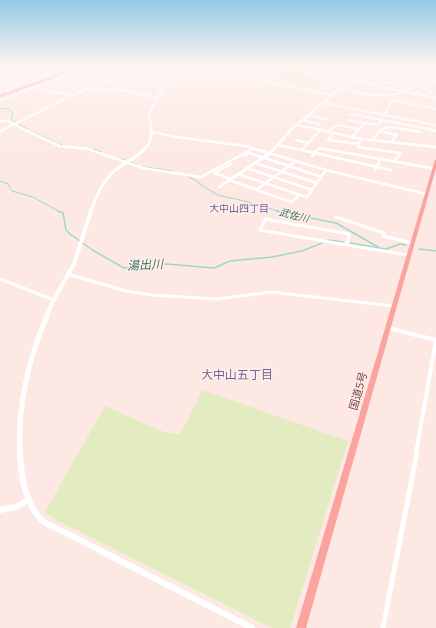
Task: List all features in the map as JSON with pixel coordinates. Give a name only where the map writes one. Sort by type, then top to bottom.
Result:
[{"type":"highway","name":"国道5号","points":[[301,628],[435,166]]},
{"type":"street","points":[[0,101],[11,96]]},
{"type":"street","points":[[0,132],[68,96]]},
{"type":"street","points":[[17,390],[36,338],[81,246],[92,208],[100,191],[114,171],[147,146],[151,140],[152,132],[149,116],[158,98],[150,96]]},
{"type":"street","points":[[219,187],[270,153],[296,125],[331,96]]},
{"type":"street","points":[[384,115],[392,100],[436,108]]},
{"type":"street","points":[[324,102],[409,121],[436,125]]},
{"type":"street","points":[[370,118],[375,113]]},
{"type":"street","points":[[351,114],[436,131]]},
{"type":"street","points":[[307,115],[329,120]]},
{"type":"street","points":[[357,116],[348,120],[378,125],[382,121]]},
{"type":"street","points":[[313,128],[324,119]]},
{"type":"street","points":[[302,120],[319,124]]},
{"type":"street","points":[[0,121],[17,123],[24,130],[60,146],[88,149],[149,169],[201,177],[254,148]]},
{"type":"street","points":[[352,137],[365,123]]},
{"type":"street","points":[[296,125],[361,139],[436,147]]},
{"type":"street","points":[[329,131],[337,125],[359,129]]},
{"type":"street","points":[[372,140],[380,131],[388,127],[420,132]]},
{"type":"street","points":[[302,150],[320,130]]},
{"type":"street","points":[[380,131],[397,135],[391,142]]},
{"type":"street","points":[[152,132],[185,138],[230,143],[254,148],[326,170],[426,194]]},
{"type":"street","points":[[334,133],[328,140],[358,144],[358,147],[401,153],[395,160]]},
{"type":"street","points":[[358,144],[361,139]]},
{"type":"street","points":[[296,140],[309,143]]},
{"type":"street","points":[[278,145],[391,170]]},
{"type":"street","points":[[312,156],[319,148],[435,166]]},
{"type":"street","points":[[300,195],[291,202],[214,173],[249,154],[322,177]]},
{"type":"street","points":[[375,170],[381,158]]},
{"type":"street","points":[[256,190],[296,161]]},
{"type":"street","points":[[255,163],[317,183]]},
{"type":"street","points":[[247,168],[312,190]]},
{"type":"street","points":[[238,174],[307,197],[326,170]]},
{"type":"street","points":[[336,217],[384,233],[383,236],[412,243]]},
{"type":"street","points":[[347,245],[349,234],[265,219],[260,230],[347,245],[408,255]]},
{"type":"street","points":[[68,274],[126,291],[152,295],[217,300],[272,292],[394,306]]},
{"type":"street","points":[[0,279],[54,300]]},
{"type":"street","points":[[383,628],[436,340],[388,328]]},
{"type":"street","points":[[17,488],[25,502],[39,518],[63,532],[252,628]]},
{"type":"street","points":[[0,510],[16,507],[25,502]]},
{"type":"green space","points":[[202,390],[348,441],[290,628],[272,628],[56,520],[45,512],[105,406],[164,432],[179,434],[184,428]]},
{"type":"waterway","name":"武佐川","points":[[0,108],[8,109],[13,112],[11,119],[27,129]]},
{"type":"waterway","name":"武佐川","points":[[30,131],[55,142]]},
{"type":"waterway","name":"武佐川","points":[[57,143],[62,145]]},
{"type":"waterway","name":"武佐川","points":[[93,149],[101,152]]},
{"type":"waterway","name":"武佐川","points":[[121,159],[125,160]]},
{"type":"waterway","name":"武佐川","points":[[130,162],[137,165]]},
{"type":"waterway","name":"武佐川","points":[[144,167],[172,171]]},
{"type":"waterway","name":"武佐川","points":[[188,176],[217,195],[249,202],[283,212]]},
{"type":"waterway","name":"湯出川","points":[[0,181],[8,184],[12,191],[33,197],[59,211]]},
{"type":"waterway","name":"湯出川","points":[[59,211],[63,213],[66,230],[70,234],[94,251],[124,268],[167,264],[214,268],[230,261],[272,257],[302,251],[322,243]]},
{"type":"waterway","name":"武佐川","points":[[276,211],[336,223],[378,247]]},
{"type":"waterway","name":"湯出川","points":[[328,240],[343,242]]},
{"type":"waterway","name":"湯出川","points":[[350,243],[386,249],[400,244],[406,245]]},
{"type":"waterway","name":"湯出川","points":[[419,249],[436,251]]},
{"type":"district","name":"大中山四丁目","points":[[239,208]]},
{"type":"district","name":"大中山五丁目","points":[[237,375]]}]
